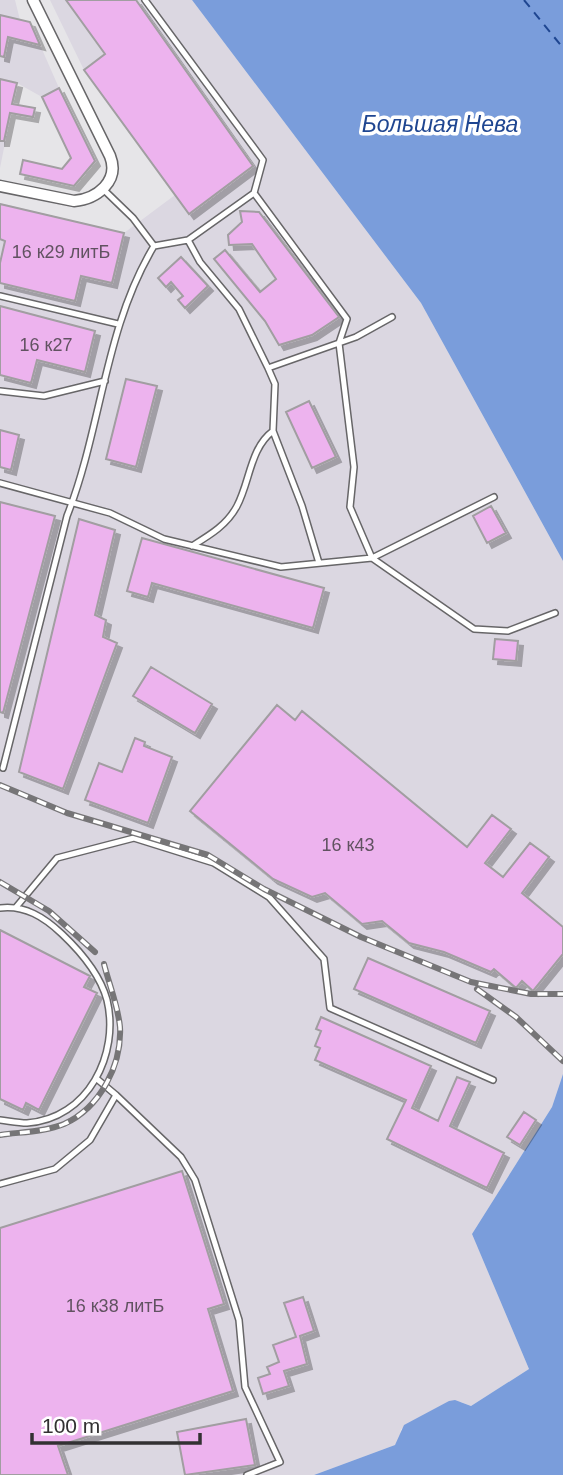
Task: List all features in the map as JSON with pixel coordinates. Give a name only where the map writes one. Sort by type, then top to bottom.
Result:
[{"type":"street","points":[[0,186],[74,201],[85,200],[103,189],[110,179],[112,163],[33,0]]},
{"type":"lane","points":[[3,768],[118,324],[138,272],[154,246],[188,240],[254,192],[262,160],[145,0]]},
{"type":"lane","points":[[103,189],[133,218],[154,246]]},
{"type":"lane","points":[[254,192],[347,319],[340,343],[354,467],[350,507],[372,558],[474,629],[509,631],[555,613]]},
{"type":"lane","points":[[188,240],[200,262],[239,309],[275,384],[273,431],[302,506],[319,563]]},
{"type":"lane","points":[[0,296],[118,324]]},
{"type":"lane","points":[[268,368],[340,343],[392,317]]},
{"type":"lane","points":[[0,391],[44,396],[105,381]]},
{"type":"lane","points":[[192,546],[227,520],[237,505],[260,444],[273,431]]},
{"type":"lane","points":[[0,483],[73,500],[110,513],[164,539],[281,567],[372,558],[494,496]]},
{"type":"lane","points":[[17,906],[57,858],[134,838],[214,863],[269,897],[324,959],[330,1008],[493,1080]]},
{"type":"lane","points":[[0,908],[17,906],[48,922],[94,970],[106,999],[111,1033],[107,1057],[97,1079],[79,1100],[55,1116],[27,1123],[0,1120]]},
{"type":"lane","points":[[97,1079],[181,1157],[195,1180],[239,1321],[245,1387],[280,1462],[247,1475]]},
{"type":"lane","points":[[0,1184],[55,1169],[90,1140],[116,1095]]},
{"type":"shaded area","points":[[0,0],[15,0],[20,20],[30,22],[59,88],[42,97],[17,83],[0,168]]},
{"type":"shaded area","points":[[50,0],[192,0],[421,303],[563,561],[563,1074],[552,1107],[472,1234],[529,1369],[471,1406],[461,1402],[401,1429],[399,1441],[395,1445],[314,1475],[0,1475],[0,203],[124,233],[175,195],[84,70]]},
{"type":"water","name":"Большая Нева","points":[[192,0],[563,0],[563,561],[421,303]]},
{"type":"water","points":[[563,1074],[563,1475],[314,1475],[395,1445],[404,1425],[449,1401],[455,1400],[471,1406],[529,1369],[472,1234],[552,1107]]},
{"type":"building","points":[[66,0],[136,0],[253,166],[189,214],[84,70],[105,54]]},
{"type":"building","points":[[0,15],[30,22],[40,45],[8,37],[4,57],[0,56]]},
{"type":"building","points":[[0,79],[17,83],[12,104],[35,108],[33,117],[10,113],[4,141],[0,141]]},
{"type":"building","points":[[59,88],[95,161],[74,186],[20,174],[23,160],[62,169],[71,158],[42,97]]},
{"type":"building","points":[[0,204],[124,233],[112,283],[81,276],[75,301],[0,283],[0,263],[5,241],[0,239]]},
{"type":"building","points":[[240,211],[259,212],[339,317],[312,335],[279,345],[265,321],[214,259],[225,250],[260,292],[276,279],[252,244],[229,245],[228,235],[242,222]]},
{"type":"building","points":[[181,257],[208,286],[185,308],[178,300],[183,296],[171,282],[166,287],[158,278]]},
{"type":"building","points":[[0,306],[95,331],[85,372],[37,360],[31,383],[0,375]]},
{"type":"building","points":[[126,379],[157,386],[136,467],[106,459]]},
{"type":"building","points":[[309,401],[336,457],[312,468],[286,412]]},
{"type":"building","points":[[0,430],[19,435],[11,470],[0,467]]},
{"type":"building","points":[[0,502],[55,516],[3,713],[0,712]]},
{"type":"building","points":[[491,506],[506,533],[487,543],[473,516]]},
{"type":"building","points":[[79,519],[115,530],[95,615],[106,620],[103,637],[117,643],[63,789],[19,772]]},
{"type":"building","points":[[142,538],[324,588],[313,628],[152,583],[148,597],[127,591]]},
{"type":"building","points":[[495,639],[518,641],[516,661],[493,659]]},
{"type":"building","points":[[151,667],[212,704],[195,733],[133,696]]},
{"type":"building","points":[[277,705],[295,720],[302,711],[467,847],[492,815],[511,829],[485,863],[503,877],[530,843],[549,857],[522,893],[563,927],[563,954],[533,991],[522,981],[516,988],[494,969],[491,972],[444,952],[409,943],[382,921],[362,924],[325,893],[312,897],[273,879],[190,811]]},
{"type":"building","points":[[135,738],[145,742],[144,746],[172,757],[148,823],[85,800],[99,763],[122,772]]},
{"type":"building","points":[[0,930],[90,976],[84,987],[97,993],[39,1110],[26,1103],[23,1110],[0,1099]]},
{"type":"building","points":[[368,958],[490,1011],[476,1043],[354,989]]},
{"type":"building","points":[[321,1017],[431,1066],[412,1108],[438,1121],[457,1077],[470,1082],[450,1126],[504,1153],[487,1188],[387,1139],[406,1100],[315,1060],[320,1048],[315,1046],[321,1031],[316,1029]]},
{"type":"building","points":[[524,1112],[536,1120],[520,1145],[507,1137]]},
{"type":"building","points":[[182,1171],[224,1304],[208,1309],[233,1391],[58,1446],[68,1475],[0,1475],[0,1228]]},
{"type":"building","points":[[303,1297],[314,1331],[300,1336],[307,1364],[284,1371],[289,1386],[263,1394],[258,1378],[270,1374],[267,1367],[279,1362],[273,1345],[296,1337],[284,1303]]},
{"type":"building","points":[[246,1419],[255,1465],[185,1475],[177,1432]]},
{"type":"ferry route","points":[[524,0],[563,48]]},
{"type":"railway","points":[[0,785],[67,813],[208,855],[264,889],[361,937],[471,982],[531,994],[563,994]]},
{"type":"railway","points":[[0,882],[49,911],[95,952]]},
{"type":"railway","points":[[0,1135],[64,1124],[88,1107],[106,1084],[117,1056],[120,1027],[104,964]]},
{"type":"railway","points":[[477,989],[516,1017],[563,1061]]}]
